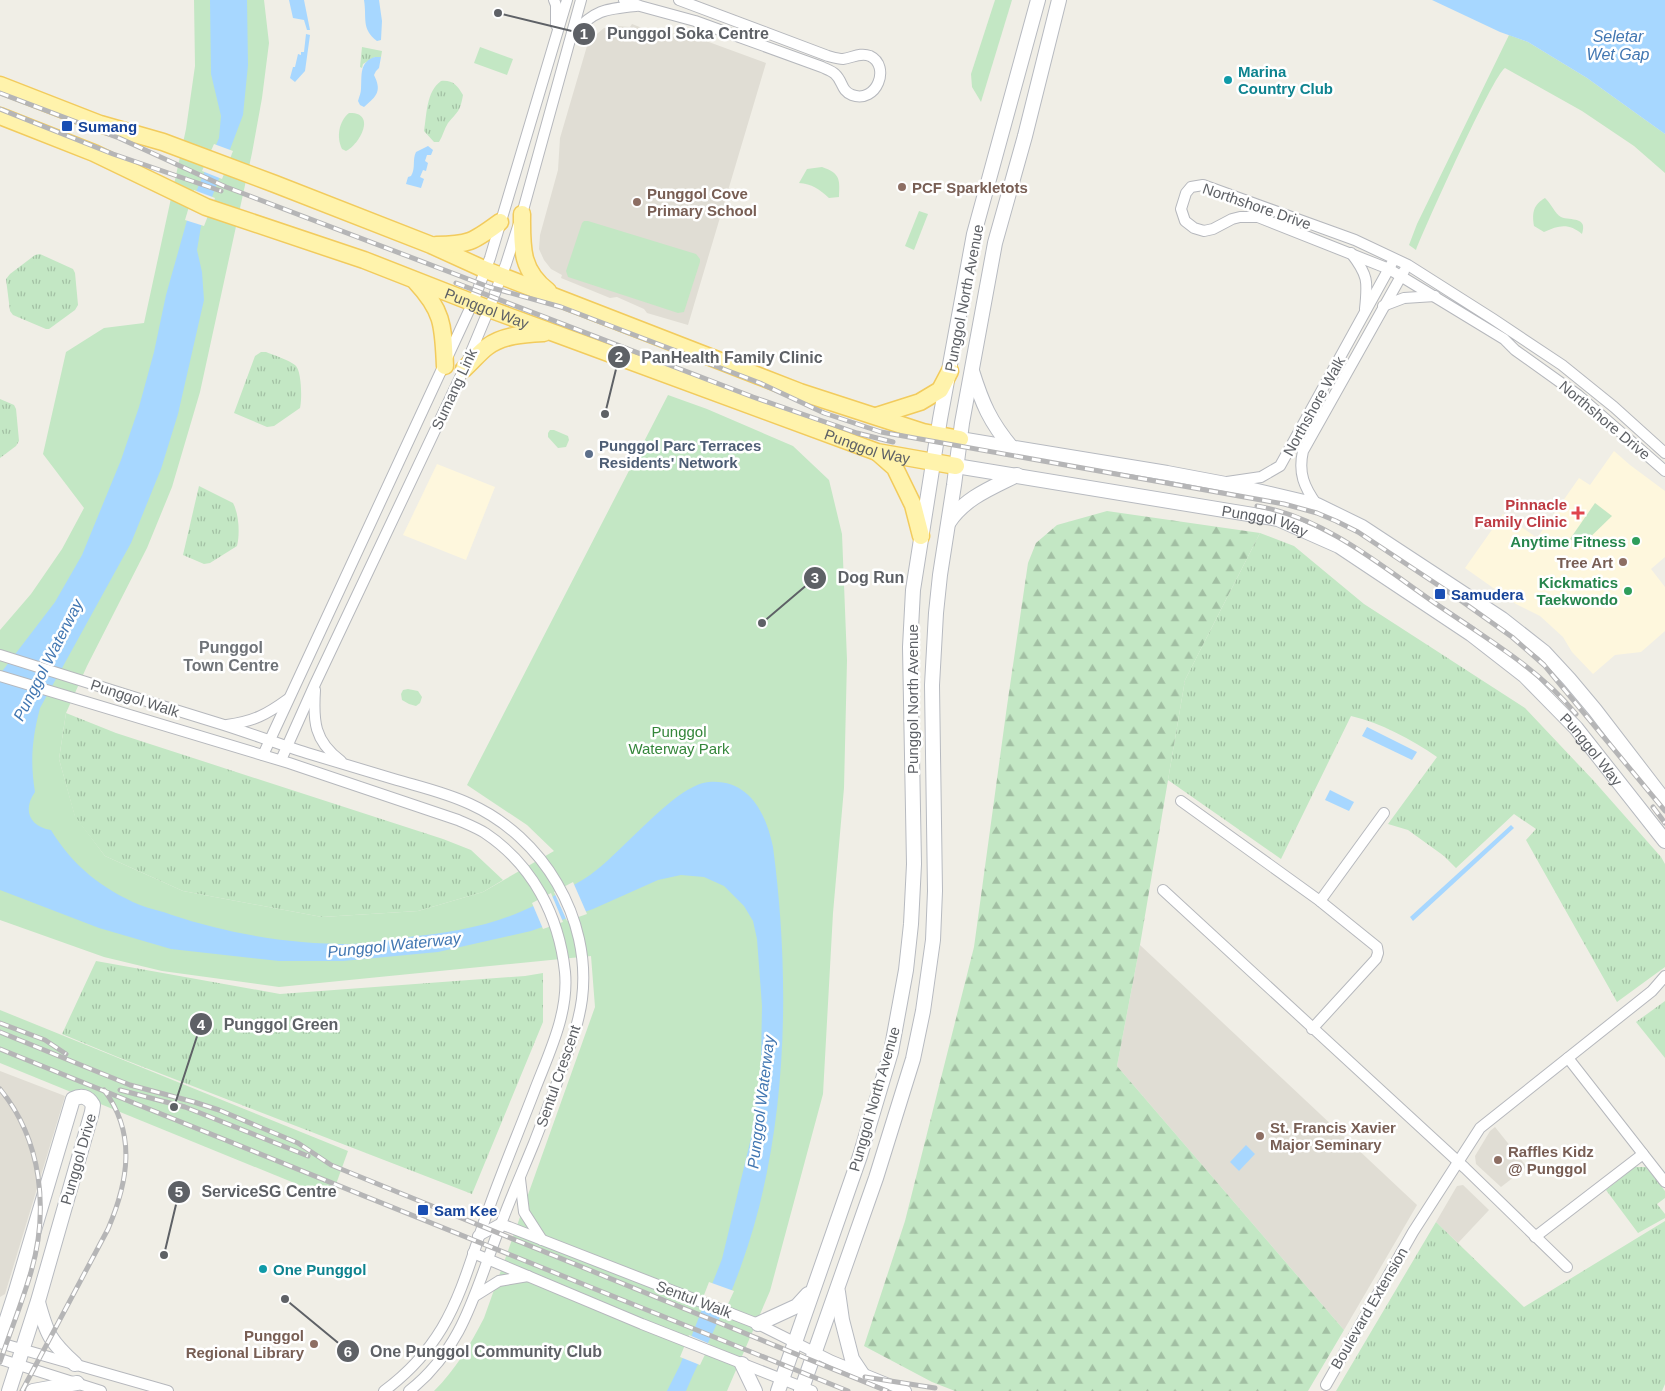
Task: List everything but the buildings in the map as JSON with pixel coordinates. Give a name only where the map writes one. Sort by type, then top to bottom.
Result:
[{"type":"main road","name":"Punggol North Avenue","points":[[780,1385],[860,1156],[891,1052],[906,970],[911,924],[914,864],[910,647],[913,590],[937,435],[974,234],[1038,0]]},
{"type":"main road","name":"Punggol North Avenue","points":[[805,1390],[815,1352],[876,1178],[913,1059],[923,1011],[933,940],[935,891],[932,685],[936,613],[971,368],[995,243],[1025,136],[1059,0]]},
{"type":"main road","name":"Punggol Way","points":[[0,85],[100,124],[163,142],[275,184],[431,245],[486,270],[800,392],[923,432],[1218,483],[1317,505],[1362,527],[1461,591],[1502,619],[1544,652],[1595,710],[1665,801]]},
{"type":"main road","name":"Punggol Way","points":[[0,116],[94,154],[206,207],[364,260],[489,309],[877,452],[933,463],[1017,475],[1278,519],[1339,546],[1471,634],[1525,676],[1576,728],[1665,841]]},
{"type":"main road","points":[[522,214],[522,252],[526,263],[538,284],[559,298]]},
{"type":"main road","points":[[431,245],[463,244],[480,237],[500,222]]},
{"type":"main road","points":[[414,279],[428,294],[440,318],[444,338],[445,366]]},
{"type":"main road","points":[[464,369],[487,347],[504,338],[524,334],[554,333]]},
{"type":"main road","points":[[971,368],[981,400],[990,418],[1012,448]]},
{"type":"main road","points":[[876,416],[920,402],[940,390],[950,371]]},
{"type":"main road","points":[[877,452],[895,468],[912,505],[921,536]]},
{"type":"main road","points":[[948,524],[957,511],[973,497],[1017,475]]},
{"type":"main road","name":"Punggol Drive","points":[[0,1342],[74,1099],[82,1096],[86,1097],[92,1105],[92,1112],[38,1301],[9,1391]]},
{"type":"main road","points":[[758,1324],[798,1306],[813,1288]]},
{"type":"main road","points":[[838,1289],[842,1320],[852,1359],[862,1374]]},
{"type":"main road","points":[[0,1306],[16,1294]]},
{"type":"main road","points":[[38,1301],[50,1338],[55,1346],[75,1364]]},
{"type":"main road","points":[[742,1364],[755,1391]]},
{"type":"main road","points":[[33,1391],[77,1384]]},
{"type":"street","points":[[554,0],[556,5],[556,33]]},
{"type":"street","name":"Sumang Link","points":[[262,755],[474,302],[486,270],[566,0]]},
{"type":"street","name":"Sumang Link","points":[[281,760],[464,369],[489,309],[522,214],[581,0]]},
{"type":"street","points":[[624,0],[695,21],[822,67],[836,74],[845,91],[853,95],[869,94],[880,82],[880,72],[876,62],[870,56],[855,55],[842,59],[828,56],[679,0]]},
{"type":"street","points":[[570,35],[586,20],[598,13],[640,6]]},
{"type":"street","name":"Northshore Drive","points":[[1665,453],[1614,407],[1562,365],[1499,329],[1435,296],[1389,269],[1258,217],[1249,216],[1232,219],[1213,229],[1200,231],[1183,217],[1182,201],[1186,193],[1191,186],[1203,185],[1344,236],[1408,265],[1499,329],[1515,350],[1578,394],[1665,471]]},
{"type":"street","name":"Northshore Walk","points":[[1350,252],[1362,267],[1366,277],[1367,289],[1364,314]]},
{"type":"street","name":"Northshore Walk","points":[[1218,483],[1261,477],[1280,466],[1394,258]]},
{"type":"street","name":"Northshore Walk","points":[[1317,505],[1308,493],[1301,476],[1301,462],[1304,451],[1408,265]]},
{"type":"street","points":[[1384,306],[1404,298],[1435,296]]},
{"type":"street","name":"Punggol Walk","points":[[0,655],[224,725],[269,741]]},
{"type":"street","name":"Punggol Walk","points":[[0,676],[262,755]]},
{"type":"street","points":[[315,684],[314,718],[317,732],[332,754],[346,765]]},
{"type":"street","points":[[224,725],[247,722],[272,711],[290,698]]},
{"type":"street","name":"Sentul Crescent","points":[[269,741],[433,790],[467,802],[491,815],[518,834],[538,854],[552,875],[564,896],[573,919],[581,954],[582,1000],[573,1040],[520,1178],[500,1224],[475,1296],[461,1329],[442,1358],[424,1380],[409,1391]]},
{"type":"street","name":"Sentul Crescent","points":[[262,755],[458,820],[479,830],[506,849],[523,866],[548,905],[557,928],[565,974],[565,993],[557,1029],[478,1236],[454,1305],[431,1346],[401,1378],[384,1391]]},
{"type":"street","points":[[1181,800],[1320,900],[1378,947],[1376,959],[1312,1029]]},
{"type":"street","points":[[1320,900],[1384,814]]},
{"type":"street","points":[[1163,890],[1457,1162],[1566,1267]]},
{"type":"street","points":[[1652,991],[1665,976]]},
{"type":"street","points":[[1652,991],[1665,986]]},
{"type":"street","name":"Boulevard Extension","points":[[1326,1385],[1413,1232],[1480,1128],[1652,991]]},
{"type":"street","points":[[1568,1058],[1665,1182]]},
{"type":"street","points":[[1535,1237],[1643,1154]]},
{"type":"street","points":[[520,1178],[524,1212],[542,1240]]},
{"type":"street","points":[[478,1236],[500,1224]]},
{"type":"street","name":"Sentul Walk","points":[[500,1224],[758,1324],[862,1374],[906,1391]]},
{"type":"street","points":[[473,1253],[742,1364],[780,1385],[805,1390]]},
{"type":"street","points":[[475,1296],[499,1281],[528,1276]]},
{"type":"street","points":[[0,1342],[22,1350],[168,1391]]},
{"type":"street","points":[[0,1359],[100,1391]]},
{"type":"shaded area","name":"Punggol Cove Primary School","points":[[632,24],[655,33],[687,34],[766,63],[688,325],[647,313],[644,309],[617,297],[610,298],[561,278],[562,275],[551,269],[544,260],[539,249],[540,235],[558,170],[560,138],[587,46],[591,39],[604,28],[630,27]]},
{"type":"shaded area","points":[[1614,451],[1665,491],[1665,557],[1651,569],[1665,587],[1665,631],[1641,652],[1615,655],[1593,674],[1572,652],[1563,637],[1540,616],[1516,604],[1465,568],[1503,514],[1537,538],[1579,478],[1590,485]]},
{"type":"shaded area","points":[[437,464],[495,487],[466,560],[403,535]]},
{"type":"shaded area","name":"St. Francis Xavier Major Seminary","points":[[1140,945],[1417,1205],[1344,1330],[1117,1066]]},
{"type":"shaded area","points":[[0,1071],[65,1096],[5,1294],[0,1297]]},
{"type":"shaded area","name":"Raffles Kidz @ Punggol","points":[[1495,1127],[1527,1167],[1501,1187],[1476,1164],[1475,1156],[1490,1131]]},
{"type":"shaded area","name":"Raffles Kidz @ Punggol","points":[[1463,1185],[1489,1210],[1458,1243],[1436,1222],[1457,1186]]},
{"type":"green space","name":"Punggol Waterway Park","points":[[194,0],[264,0],[269,43],[252,153],[200,392],[172,487],[147,548],[87,666],[66,713],[59,759],[75,816],[105,856],[183,891],[322,917],[418,911],[483,892],[554,851],[527,825],[467,785],[668,395],[707,409],[793,446],[829,480],[842,534],[847,660],[844,788],[833,913],[823,1094],[770,1291],[727,1391],[434,1391],[462,1356],[484,1318],[595,1007],[591,956],[279,987],[162,971],[104,957],[0,920],[0,630],[31,594],[62,549],[84,508],[43,454],[66,352],[104,328],[144,323],[186,129],[195,66]]},
{"type":"green space","points":[[995,0],[1012,0],[981,102],[972,87],[971,74]]},
{"type":"green space","points":[[1509,35],[1528,42],[1587,78],[1665,134],[1665,173],[1634,146],[1582,111],[1505,68],[1487,96],[1416,250],[1409,245],[1417,224]]},
{"type":"green space","points":[[362,47],[382,51],[381,57],[375,57],[363,64],[362,68],[360,67]]},
{"type":"green space","points":[[480,47],[513,59],[507,75],[474,63]]},
{"type":"green space","points":[[441,81],[449,81],[454,84],[463,95],[460,108],[448,123],[439,142],[434,142],[424,131],[432,91]]},
{"type":"green space","points":[[349,113],[357,114],[364,123],[360,136],[346,151],[342,149],[340,144],[339,129]]},
{"type":"green space","points":[[822,167],[836,174],[839,181],[839,197],[829,198],[808,184],[799,183],[807,169]]},
{"type":"green space","points":[[1545,198],[1561,217],[1581,222],[1583,224],[1582,234],[1573,228],[1564,226],[1544,232],[1534,226],[1534,210]]},
{"type":"green space","points":[[919,211],[928,214],[914,250],[905,246]]},
{"type":"green space","points":[[584,221],[696,254],[700,262],[684,312],[678,313],[568,277],[566,271]]},
{"type":"green space","points":[[40,254],[73,269],[75,273],[78,305],[75,310],[49,329],[13,315],[10,311],[6,279],[35,255]]},
{"type":"green space","points":[[261,352],[285,359],[295,365],[299,373],[301,386],[300,408],[274,426],[267,427],[234,413],[255,356]]},
{"type":"green space","points":[[0,399],[14,405],[16,409],[19,441],[16,446],[0,458]]},
{"type":"green space","points":[[550,430],[568,436],[569,440],[566,447],[558,448],[548,437]]},
{"type":"green space","points":[[199,486],[233,503],[237,513],[238,524],[237,546],[210,563],[204,564],[183,555]]},
{"type":"green space","points":[[1595,503],[1612,516],[1581,546],[1570,539]]},
{"type":"green space","points":[[1107,511],[1260,533],[1185,680],[1140,945],[1117,1066],[1344,1330],[1308,1391],[955,1391],[932,1382],[864,1346],[905,1221],[974,947],[1028,563],[1036,543],[1057,525]]},
{"type":"green space","points":[[1260,533],[1294,546],[1364,604],[1525,708],[1593,780],[1661,857],[1665,864],[1665,967],[1617,1002],[1526,840],[1536,829],[1514,814],[1456,868],[1444,856],[1408,830],[1388,824],[1437,757],[1385,727],[1351,716],[1281,859],[1168,780],[1185,680]]},
{"type":"green space","points":[[403,690],[418,691],[422,697],[420,703],[416,706],[402,700],[401,694]]},
{"type":"green space","points":[[66,713],[116,733],[443,839],[471,850],[503,880],[483,892],[418,911],[322,917],[183,891],[105,856],[75,817],[59,759]]},
{"type":"green space","points":[[96,961],[280,994],[525,976],[543,973],[543,1022],[472,1194],[62,1034]]},
{"type":"green space","points":[[1665,1001],[1665,1058],[1636,1022]]},
{"type":"green space","points":[[0,1010],[348,1151],[331,1198],[0,1063]]},
{"type":"green space","points":[[1635,1167],[1646,1167],[1665,1191],[1665,1198],[1657,1204],[1665,1214],[1665,1218],[1638,1233],[1606,1190]]},
{"type":"green space","points":[[1665,1221],[1665,1384],[1662,1391],[1336,1391],[1436,1222],[1524,1307]]},
{"type":"water","name":"Punggol Waterway","points":[[210,0],[247,0],[248,65],[243,115],[201,226],[197,250],[202,272],[204,300],[178,414],[161,469],[131,543],[40,708],[33,750],[35,792],[29,805],[30,817],[38,825],[51,830],[68,854],[89,875],[126,899],[140,905],[215,928],[260,937],[327,944],[357,944],[451,931],[479,925],[520,912],[584,879],[598,869],[663,809],[695,786],[709,782],[723,783],[735,786],[745,792],[760,811],[770,834],[779,898],[783,1005],[777,1112],[757,1216],[741,1266],[722,1313],[686,1391],[667,1391],[680,1365],[722,1259],[751,1138],[761,1059],[762,1006],[757,939],[753,921],[744,906],[724,886],[704,877],[681,875],[658,880],[593,909],[531,931],[438,952],[343,961],[279,961],[171,949],[99,928],[0,890],[0,674],[55,602],[82,555],[121,460],[139,407],[154,352],[166,295],[193,199],[219,138],[221,116],[211,74]]},
{"type":"water","points":[[289,0],[304,0],[310,30],[307,30],[304,20],[293,18]]},
{"type":"water","points":[[364,0],[379,0],[382,21],[381,40],[377,41],[372,37],[367,28]]},
{"type":"water","name":"Seletar Wet Gap","points":[[1432,0],[1665,0],[1665,134],[1587,78],[1528,42],[1500,32]]},
{"type":"water","points":[[306,34],[310,35],[305,71],[295,82],[290,78],[298,54],[301,55],[301,52],[304,52]]},
{"type":"water","points":[[375,57],[381,57],[379,68],[374,75],[378,89],[372,100],[364,107],[358,101],[361,90],[362,70],[366,62]]},
{"type":"water","points":[[428,146],[433,150],[431,155],[427,155],[425,161],[428,163],[426,171],[423,170],[420,177],[424,179],[421,188],[406,184],[414,167],[416,152]]},
{"type":"water","points":[[1367,727],[1417,752],[1412,760],[1362,736]]},
{"type":"water","points":[[1330,790],[1354,802],[1349,811],[1325,800]]},
{"type":"water","points":[[1511,825],[1514,828],[1413,921],[1410,917]]},
{"type":"water","points":[[1246,1145],[1255,1154],[1239,1171],[1230,1162]]},
{"type":"pier","points":[[214,144],[233,151],[222,179],[202,171]]},
{"type":"pier","points":[[194,190],[215,198],[204,226],[185,220]]},
{"type":"pier","points":[[573,882],[587,914],[567,921],[554,892]]},
{"type":"pier","points":[[551,893],[563,922],[543,929],[532,903]]},
{"type":"pier","points":[[709,1282],[734,1291],[722,1317],[699,1308]]},
{"type":"pier","points":[[689,1335],[710,1344],[700,1365],[680,1357]]},
{"type":"railway","points":[[0,93],[119,138],[226,187],[489,287],[561,307],[760,383],[824,413],[881,432],[1284,504],[1317,513],[1336,521],[1358,532],[1453,595],[1512,637],[1544,665],[1665,811]]},
{"type":"railway","points":[[0,109],[113,154],[221,191]]},
{"type":"railway","points":[[456,283],[753,397],[857,433],[893,442]]},
{"type":"railway","points":[[1257,506],[1283,512],[1307,522],[1331,533],[1354,547],[1513,656],[1546,683],[1576,714]]},
{"type":"railway","points":[[1653,807],[1665,823]]},
{"type":"railway","points":[[0,1023],[45,1040],[66,1054]]},
{"type":"railway","points":[[0,1032],[130,1085],[219,1110],[298,1143],[331,1165],[887,1391]]},
{"type":"railway","points":[[0,1049],[848,1391]]},
{"type":"railway","points":[[0,1089],[14,1109],[25,1130],[38,1176],[40,1200],[37,1248],[24,1295],[0,1362]]},
{"type":"railway","points":[[22,1391],[108,1229],[120,1194],[126,1158],[125,1141],[121,1124],[104,1090]]},
{"type":"railway","points":[[120,1090],[185,1107],[308,1156]]},
{"type":"railway","points":[[865,1377],[935,1388]]},
{"type":"place","name":"Punggol Soka Centre","points":[[498,13]]},
{"type":"place","name":"Marina Country Club","points":[[1228,80]]},
{"type":"place","name":"Sumang","points":[[67,126]]},
{"type":"place","name":"PCF Sparkletots","points":[[902,187]]},
{"type":"place","name":"Punggol Cove Primary School","points":[[637,202]]},
{"type":"place","name":"PanHealth Family Clinic","points":[[605,414]]},
{"type":"place","name":"Punggol Parc Terraces Residents' Network","points":[[589,454]]},
{"type":"place","name":"Pinnacle Family Clinic","points":[[1578,513]]},
{"type":"place","name":"Anytime Fitness","points":[[1636,541]]},
{"type":"place","name":"Tree Art","points":[[1623,562]]},
{"type":"place","name":"Kickmatics Taekwondo","points":[[1628,591]]},
{"type":"place","name":"Samudera","points":[[1440,594]]},
{"type":"place","name":"Dog Run","points":[[762,623]]},
{"type":"place","name":"Punggol Green","points":[[174,1107]]},
{"type":"place","name":"St. Francis Xavier Major Seminary","points":[[1260,1136]]},
{"type":"place","name":"Raffles Kidz @ Punggol","points":[[1498,1160]]},
{"type":"place","name":"Sam Kee","points":[[423,1210]]},
{"type":"place","name":"ServiceSG Centre","points":[[164,1255]]},
{"type":"place","name":"One Punggol","points":[[263,1269]]},
{"type":"place","name":"One Punggol Community Club","points":[[285,1299]]},
{"type":"place","name":"Punggol Regional Library","points":[[314,1344]]},
{"type":"district","name":"Punggol Town Centre","points":[[231,656]]}]
